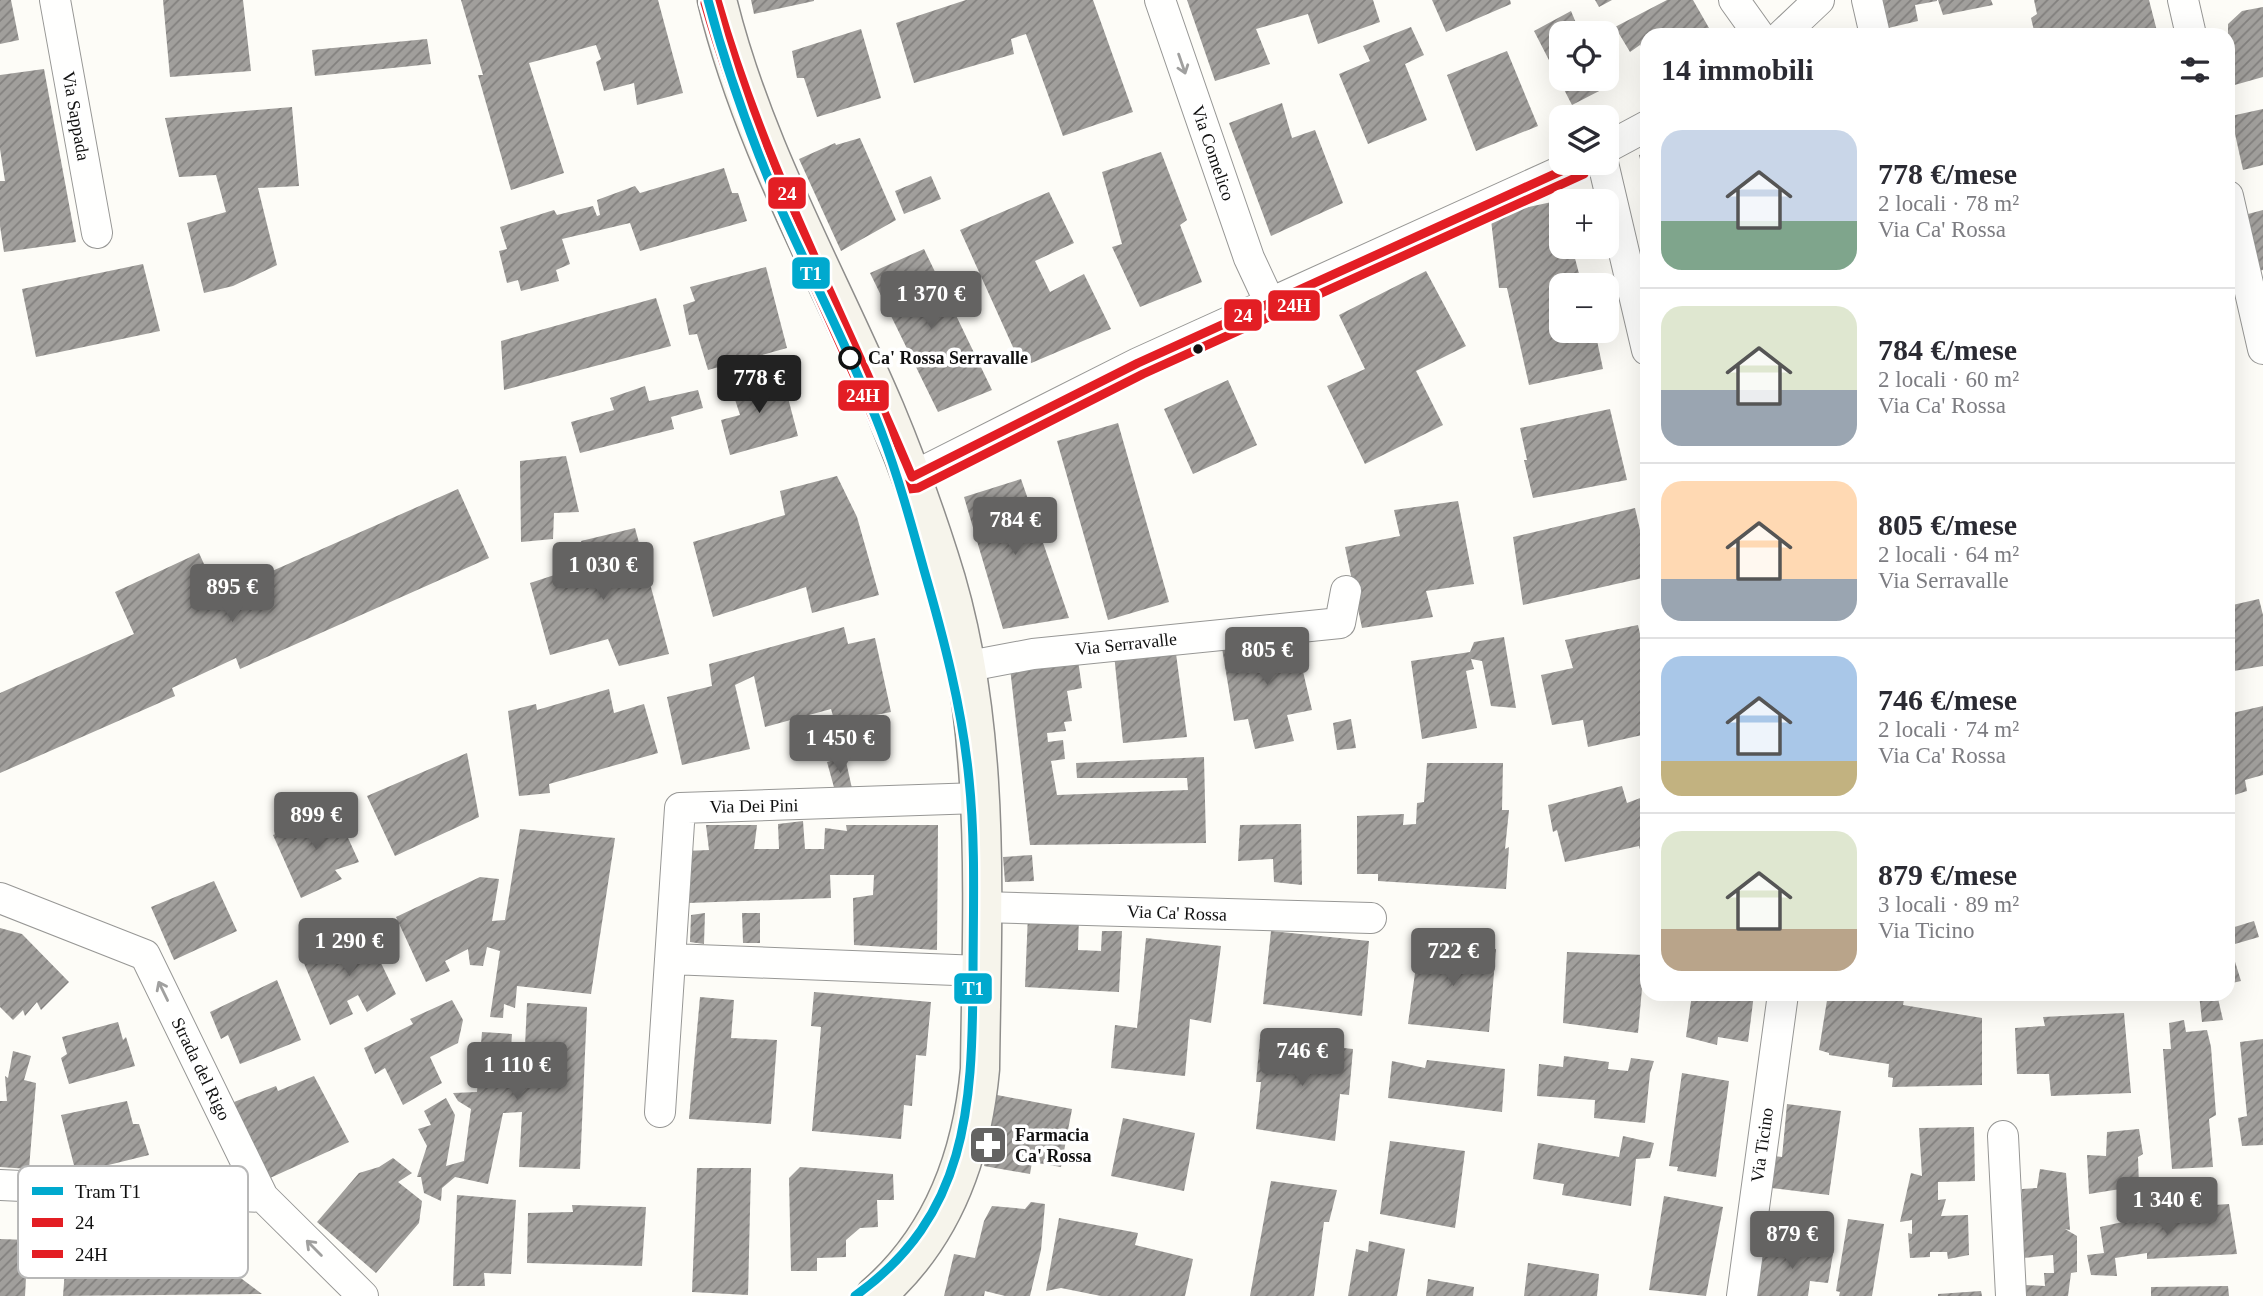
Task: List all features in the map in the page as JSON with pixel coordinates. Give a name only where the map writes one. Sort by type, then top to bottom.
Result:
[{"type":"street","name":"Via Sappada","points":[[55,0],[97,233]]},
{"type":"street","points":[[717,0],[766,147],[912,477],[941,560],[964,667],[979,797],[982,907],[977,1107],[962,1168],[924,1244],[896,1278],[875,1296]]},
{"type":"street","name":"Via Comelico","points":[[1160,0],[1250,258],[1270,303]]},
{"type":"street","points":[[1734,0],[1754,28]]},
{"type":"street","points":[[1789,28],[1819,0]]},
{"type":"street","points":[[1867,0],[1873,28]]},
{"type":"street","points":[[2183,0],[2189,28]]},
{"type":"street","points":[[1619,141],[1640,130]]},
{"type":"street","points":[[912,477],[1138,363],[1552,175]]},
{"type":"street","points":[[1606,175],[1640,320]]},
{"type":"street","points":[[2235,227],[2263,349]]},
{"type":"street","name":"Via Serravalle","points":[[964,667],[1033,654],[1340,623],[1346,591]]},
{"type":"street","name":"Via Dei Pini","points":[[660,1112],[680,807],[979,797]]},
{"type":"street","name":"Strada del Rigo","points":[[0,898],[145,956],[248,1166]]},
{"type":"street","name":"Via Ca' Rossa","points":[[982,907],[1371,918]]},
{"type":"street","points":[[670,959],[981,971]]},
{"type":"street","name":"Via Ticino","points":[[1742,1296],[1782,1001]]},
{"type":"street","points":[[2003,1136],[2011,1296]]},
{"type":"street","name":"Strada del Rigo","points":[[248,1166],[263,1197],[363,1296]]},
{"type":"street","points":[[0,1185],[18,1186]]},
{"type":"street","points":[[248,1196],[263,1197]]},
{"type":"building","points":[[0,0],[11,0],[19,40],[0,44]]},
{"type":"building","points":[[163,0],[243,0],[251,71],[170,77]]},
{"type":"building","points":[[461,0],[658,0],[683,93],[637,105],[634,83],[604,91],[596,62],[601,59],[596,45],[529,63],[564,173],[511,190],[478,75],[483,75]]},
{"type":"building","points":[[751,0],[814,0],[814,1],[754,14]]},
{"type":"building","points":[[966,0],[1093,0],[1133,112],[1063,136],[1026,34],[1011,39],[1014,54],[914,83],[896,23]]},
{"type":"building","points":[[1187,0],[1373,0],[1380,22],[1318,44],[1308,14],[1256,29],[1270,64],[1215,81]]},
{"type":"building","points":[[1432,0],[1510,0],[1511,4],[1446,32]]},
{"type":"building","points":[[1595,0],[1612,0],[1599,7]]},
{"type":"building","points":[[1667,0],[1693,0],[1709,28],[1640,28],[1640,45],[1630,52],[1619,34],[1619,25]]},
{"type":"building","points":[[1879,0],[1937,0],[1915,5],[1918,21],[1884,28]]},
{"type":"building","points":[[1938,0],[1991,0],[1993,5],[1943,15]]},
{"type":"building","points":[[2034,0],[2149,0],[2156,28],[2033,28],[2031,18],[2037,14]]},
{"type":"building","points":[[2263,7],[2263,77],[2235,85],[2235,28],[2228,28],[2228,24],[2242,11]]},
{"type":"building","points":[[1571,11],[1575,21],[1552,21]]},
{"type":"building","points":[[1549,23],[1549,60],[1534,31]]},
{"type":"building","points":[[1411,27],[1424,55],[1405,64],[1427,120],[1368,144],[1339,74],[1370,61],[1363,46]]},
{"type":"building","points":[[861,29],[881,98],[817,117],[804,78],[797,78],[792,51]]},
{"type":"building","points":[[427,39],[431,64],[315,76],[312,50]]},
{"type":"building","points":[[1507,51],[1538,126],[1476,151],[1447,75]]},
{"type":"building","points":[[44,69],[76,242],[4,252],[0,226],[0,181],[5,181],[0,149],[0,75]]},
{"type":"building","points":[[1565,91],[1599,91],[1572,105]]},
{"type":"building","points":[[1282,103],[1292,138],[1315,130],[1343,203],[1271,236],[1229,123]]},
{"type":"building","points":[[292,107],[299,186],[258,188],[277,265],[233,286],[204,293],[187,223],[226,212],[216,175],[179,177],[165,118]]},
{"type":"building","points":[[2263,109],[2263,165],[2243,170],[2235,134],[2235,115]]},
{"type":"building","points":[[860,138],[896,220],[841,251],[799,159],[835,143],[836,145]]},
{"type":"building","points":[[1161,152],[1187,220],[1180,225],[1202,282],[1140,307],[1112,247],[1122,244],[1102,172]]},
{"type":"building","points":[[724,168],[732,193],[738,193],[747,221],[640,251],[630,223],[562,239],[570,264],[556,270],[559,281],[521,291],[518,280],[507,283],[499,251],[507,249],[500,227],[554,210],[557,215],[593,206],[597,216],[600,215],[597,200],[635,186],[640,193]]},
{"type":"building","points":[[931,176],[941,199],[904,214],[895,191]]},
{"type":"building","points":[[1049,192],[1074,243],[1035,261],[1050,292],[1084,274],[1111,329],[1022,367],[960,230]]},
{"type":"building","points":[[1549,203],[1549,259],[1575,259],[1579,273],[1549,273],[1549,343],[1598,343],[1603,369],[1529,385],[1507,288],[1499,288],[1491,220],[1501,213]]},
{"type":"building","points":[[2263,210],[2263,270],[2259,271],[2248,214]]},
{"type":"building","points":[[924,249],[992,390],[938,412],[870,273]]},
{"type":"building","points":[[143,264],[160,331],[36,357],[22,289]]},
{"type":"building","points":[[766,267],[787,348],[708,370],[697,334],[689,335],[683,305],[695,301],[690,287]]},
{"type":"building","points":[[1426,271],[1466,346],[1416,371],[1443,425],[1365,464],[1327,386],[1365,369],[1339,315]]},
{"type":"building","points":[[656,298],[671,346],[504,390],[501,341]]},
{"type":"building","points":[[782,375],[798,436],[730,455],[721,420],[740,415],[730,384]]},
{"type":"building","points":[[1228,380],[1257,445],[1193,474],[1164,409]]},
{"type":"building","points":[[645,386],[649,401],[698,390],[703,408],[671,417],[674,429],[580,453],[571,422],[614,410],[610,398]]},
{"type":"building","points":[[1610,409],[1627,480],[1533,498],[1520,428]]},
{"type":"building","points":[[1118,423],[1169,602],[1108,620],[1057,441]]},
{"type":"building","points":[[566,456],[579,512],[554,513],[553,539],[521,542],[520,461]]},
{"type":"building","points":[[837,476],[857,517],[879,595],[812,613],[806,587],[713,617],[693,542],[785,515],[780,491]]},
{"type":"building","points":[[1021,479],[1069,618],[1003,629],[964,497]]},
{"type":"building","points":[[458,489],[489,558],[240,669],[236,658],[172,688],[175,696],[0,773],[0,693],[134,634],[115,592],[199,553],[218,595]]},
{"type":"building","points":[[1458,501],[1474,584],[1426,591],[1433,617],[1362,628],[1345,547],[1400,536],[1394,510]]},
{"type":"building","points":[[1635,508],[1640,530],[1640,579],[1523,605],[1513,537]]},
{"type":"building","points":[[635,528],[669,654],[619,666],[608,639],[550,655],[530,583],[588,564],[581,541]]},
{"type":"building","points":[[2259,599],[2263,615],[2263,666],[2235,671],[2235,604]]},
{"type":"building","points":[[1638,625],[1640,736],[1588,747],[1583,720],[1552,725],[1541,675],[1573,668],[1565,640]]},
{"type":"building","points":[[844,627],[848,644],[875,638],[891,712],[835,723],[831,709],[765,727],[754,676],[735,685],[750,749],[682,765],[667,697],[712,686],[709,664]]},
{"type":"building","points":[[1294,633],[1312,710],[1287,715],[1294,741],[1255,749],[1248,719],[1234,721],[1222,648]]},
{"type":"building","points":[[1504,637],[1516,708],[1491,706],[1482,661],[1471,659],[1474,669],[1466,671],[1477,728],[1422,739],[1411,661],[1470,652],[1474,642]]},
{"type":"building","points":[[1175,646],[1187,737],[1123,743],[1114,654]]},
{"type":"building","points":[[1078,660],[1082,688],[1067,691],[1072,721],[1064,722],[1066,731],[1047,733],[1048,742],[1063,740],[1065,759],[1051,761],[1057,795],[1188,790],[1187,778],[1077,778],[1076,763],[1204,757],[1206,843],[1030,845],[1010,668]]},
{"type":"building","points":[[609,689],[614,713],[644,704],[658,753],[549,784],[550,793],[519,796],[508,711],[536,704],[537,710]]},
{"type":"building","points":[[2263,706],[2263,775],[2245,780],[2247,791],[2235,795],[2235,712]]},
{"type":"building","points":[[1351,719],[1356,748],[1337,750],[1333,723]]},
{"type":"building","points":[[467,753],[479,817],[395,856],[367,796]]},
{"type":"building","points":[[845,757],[853,793],[835,791],[827,762]]},
{"type":"building","points":[[1427,763],[1503,763],[1502,810],[1509,810],[1505,849],[1509,847],[1506,889],[1378,881],[1378,874],[1357,874],[1357,816],[1404,814],[1403,825],[1416,824],[1417,803],[1424,802]]},
{"type":"building","points":[[1622,786],[1627,803],[1640,798],[1640,849],[1639,846],[1565,862],[1557,830],[1553,832],[1548,805]]},
{"type":"building","points":[[334,807],[359,862],[335,870],[342,879],[301,898],[273,835]]},
{"type":"building","points":[[803,821],[805,849],[824,849],[825,828],[847,831],[846,825],[938,825],[937,950],[854,945],[853,898],[873,895],[874,875],[830,875],[831,898],[688,903],[685,851],[709,850],[706,825],[757,825],[754,849],[779,849],[778,824]]},
{"type":"building","points":[[1301,824],[1302,885],[1274,882],[1273,859],[1238,861],[1240,825]]},
{"type":"building","points":[[520,829],[615,838],[591,994],[517,986],[515,1008],[504,1004],[503,1018],[490,1017],[500,951],[487,947],[483,966],[470,965],[468,949],[445,961],[450,971],[426,982],[396,917],[480,877],[499,879],[492,921],[505,920]]},
{"type":"building","points":[[1032,855],[1034,881],[1005,882],[1003,857]]},
{"type":"building","points":[[214,881],[237,931],[174,960],[151,907]]},
{"type":"building","points":[[705,913],[704,944],[690,942],[691,915]]},
{"type":"building","points":[[742,913],[760,913],[760,943],[743,943]]},
{"type":"building","points":[[1028,914],[1079,916],[1078,950],[1101,951],[1102,931],[1122,931],[1119,992],[1025,987]]},
{"type":"building","points":[[2254,921],[2259,937],[2235,944],[2235,927]]},
{"type":"building","points":[[0,928],[22,934],[69,982],[41,1010],[37,1002],[25,1016],[23,1010],[13,1020],[0,1007]]},
{"type":"building","points":[[1271,931],[1369,941],[1362,1016],[1263,1004]]},
{"type":"building","points":[[366,932],[396,994],[367,1012],[358,995],[347,1001],[353,1014],[330,1025],[303,961]]},
{"type":"building","points":[[1146,938],[1221,946],[1211,1023],[1190,1019],[1185,1076],[1111,1068],[1115,1025],[1137,1028]]},
{"type":"building","points":[[1419,944],[1496,949],[1489,1032],[1408,1024]]},
{"type":"building","points":[[1567,952],[1640,955],[1638,1033],[1563,1023]]},
{"type":"building","points":[[2235,962],[2241,981],[2235,982]]},
{"type":"building","points":[[277,980],[301,1040],[240,1064],[228,1035],[221,1039],[210,1012]]},
{"type":"building","points":[[814,992],[931,1002],[926,1056],[916,1055],[912,1106],[904,1105],[901,1139],[812,1131],[821,1027],[811,1026]]},
{"type":"building","points":[[700,997],[734,1000],[731,1038],[777,1040],[771,1124],[689,1119]]},
{"type":"building","points":[[452,1000],[463,1020],[458,1043],[430,1057],[442,1083],[403,1105],[385,1068],[375,1074],[364,1048],[413,1024],[410,1019]]},
{"type":"building","points":[[1691,1001],[1753,1001],[1748,1042],[1718,1037],[1717,1045],[1686,1037]]},
{"type":"building","points":[[1827,1001],[1904,1001],[1903,1005],[1982,1018],[1982,1085],[1892,1087],[1893,1078],[1888,1077],[1889,1064],[1829,1055],[1819,1050]]},
{"type":"building","points":[[2200,1001],[2219,1001],[2223,1020],[2202,1022]]},
{"type":"building","points":[[527,1003],[587,1007],[580,1169],[519,1167],[522,1112],[503,1113],[488,1184],[455,1177],[442,1188],[441,1201],[424,1193],[421,1177],[417,1177],[427,1146],[418,1129],[431,1125],[424,1111],[446,1098],[455,1115],[446,1166],[464,1161],[471,1109],[458,1101],[453,1093],[477,1092],[482,1032],[512,1034],[508,1087],[523,1089]]},
{"type":"building","points":[[2124,1013],[2131,1093],[2051,1096],[2049,1074],[2017,1074],[2015,1028],[2045,1026],[2043,1017]]},
{"type":"building","points":[[2184,1020],[2186,1032],[2207,1030],[2211,1047],[2216,1115],[2209,1119],[2213,1167],[2172,1169],[2163,1049],[2171,1049],[2169,1023]]},
{"type":"building","points":[[118,1022],[135,1066],[69,1084],[61,1058],[67,1054],[62,1037]]},
{"type":"building","points":[[1260,1039],[1353,1049],[1349,1095],[1340,1094],[1335,1141],[1256,1129],[1261,1082],[1256,1082]]},
{"type":"building","points":[[2263,1039],[2263,1145],[2242,1146],[2238,1118],[2247,1116],[2240,1042]]},
{"type":"building","points":[[13,1051],[31,1056],[24,1080],[36,1083],[29,1166],[18,1166],[18,1168],[0,1167],[0,1101],[7,1101],[5,1076],[8,1078]]},
{"type":"building","points":[[1564,1056],[1609,1062],[1608,1069],[1628,1071],[1631,1058],[1654,1061],[1650,1073],[1645,1123],[1594,1118],[1595,1100],[1537,1096],[1539,1064],[1563,1067]]},
{"type":"building","points":[[1427,1060],[1505,1069],[1502,1112],[1388,1098],[1392,1061],[1425,1068]]},
{"type":"building","points":[[1682,1073],[1729,1081],[1716,1177],[1677,1171],[1678,1167],[1669,1166]]},
{"type":"building","points":[[314,1076],[349,1142],[270,1178],[256,1149],[253,1151],[234,1102],[276,1086],[278,1091]]},
{"type":"building","points":[[997,1095],[1072,1109],[1061,1167],[1032,1162],[1030,1174],[984,1166]]},
{"type":"building","points":[[127,1101],[133,1124],[139,1124],[149,1155],[104,1166],[74,1166],[61,1115]]},
{"type":"building","points":[[1787,1104],[1841,1111],[1829,1195],[1771,1188],[1774,1156],[1782,1157]]},
{"type":"building","points":[[1123,1118],[1195,1133],[1184,1191],[1111,1176]]},
{"type":"building","points":[[1974,1127],[1975,1181],[1938,1182],[1938,1200],[1946,1199],[1941,1216],[1968,1215],[1969,1255],[1948,1259],[1947,1252],[1930,1252],[1930,1257],[1910,1258],[1908,1233],[1912,1234],[1912,1220],[1900,1222],[1911,1173],[1922,1176],[1919,1128]]},
{"type":"building","points":[[2139,1129],[2143,1154],[2138,1157],[2139,1186],[2089,1194],[2087,1155],[2106,1156],[2107,1132]]},
{"type":"building","points":[[1623,1136],[1654,1143],[1650,1158],[1636,1159],[1631,1206],[1562,1195],[1564,1184],[1533,1179],[1538,1143],[1619,1157]]},
{"type":"building","points":[[1390,1141],[1465,1151],[1455,1228],[1380,1214]]},
{"type":"building","points":[[393,1158],[412,1173],[398,1182],[422,1201],[419,1223],[376,1273],[317,1222],[359,1173],[379,1167]]},
{"type":"building","points":[[800,1167],[893,1174],[894,1200],[877,1200],[878,1227],[860,1228],[846,1240],[846,1257],[817,1258],[817,1271],[791,1271],[789,1178]]},
{"type":"building","points":[[697,1168],[751,1168],[748,1295],[692,1292]]},
{"type":"building","points":[[2040,1169],[2066,1173],[2070,1230],[2065,1229],[2077,1236],[2077,1272],[2071,1273],[2068,1296],[2025,1296],[2025,1285],[2045,1286],[2044,1273],[2054,1273],[2053,1255],[2023,1258],[2022,1189],[2037,1188]]},
{"type":"building","points":[[1271,1181],[1337,1190],[1329,1222],[1324,1222],[1314,1296],[1250,1296]]},
{"type":"building","points":[[457,1195],[516,1200],[511,1274],[484,1273],[485,1286],[453,1286]]},
{"type":"building","points":[[1664,1196],[1723,1207],[1706,1296],[1649,1290]]},
{"type":"building","points":[[1031,1202],[1045,1204],[1041,1250],[1030,1296],[1005,1296],[985,1291],[984,1296],[944,1296],[954,1254],[975,1258],[984,1221],[992,1206],[1025,1209]]},
{"type":"building","points":[[2229,1204],[2237,1254],[2147,1259],[2147,1253],[2115,1258],[2117,1276],[2091,1275],[2087,1255],[2104,1253],[2100,1227],[2168,1212],[2169,1208]]},
{"type":"building","points":[[572,1205],[646,1207],[642,1266],[527,1263],[528,1213],[573,1212]]},
{"type":"building","points":[[1059,1218],[1138,1233],[1135,1245],[1193,1259],[1185,1296],[1101,1296],[1061,1288],[1046,1291]]},
{"type":"building","points":[[1848,1219],[1884,1224],[1872,1296],[1839,1296],[1840,1292],[1836,1291]]},
{"type":"building","points":[[0,1239],[18,1240],[18,1278],[26,1278],[25,1296],[0,1296]]},
{"type":"building","points":[[1369,1241],[1405,1249],[1397,1296],[1348,1296],[1356,1249],[1368,1252]]},
{"type":"building","points":[[1765,1244],[1833,1254],[1828,1283],[1810,1281],[1808,1296],[1757,1296]]},
{"type":"building","points":[[1528,1263],[1599,1274],[1597,1296],[1524,1296]]},
{"type":"building","points":[[64,1278],[241,1278],[262,1294],[63,1296]]},
{"type":"building","points":[[1428,1279],[1474,1287],[1473,1296],[1426,1296]]},
{"type":"building","points":[[2228,1286],[2229,1296],[2151,1296],[2151,1287]]},
{"type":"building","points":[[1981,1291],[1982,1296],[1938,1296],[1938,1294]]},
{"type":"tram line","name":"T1","points":[[708,0],[732,80],[760,158],[858,375],[893,465],[945,648],[962,726],[969,779],[973,854],[972,1027],[965,1114],[956,1155],[942,1194],[921,1230],[892,1264],[855,1296]]},
{"type":"transit line","name":"24","points":[[717,0],[736,62],[782,182],[912,477]]},
{"type":"transit line","name":"24H","points":[[705,3],[724,65],[770,186],[901,482],[909,489],[918,488],[1143,374],[1582,175]]},
{"type":"transit line","name":"24","points":[[912,477],[1138,363],[1553,175]]},
{"type":"place","name":"Ca' Rossa Serravalle","points":[[850,358]]},
{"type":"place","name":"Farmacia Ca' Rossa","points":[[988,1145]]}]
